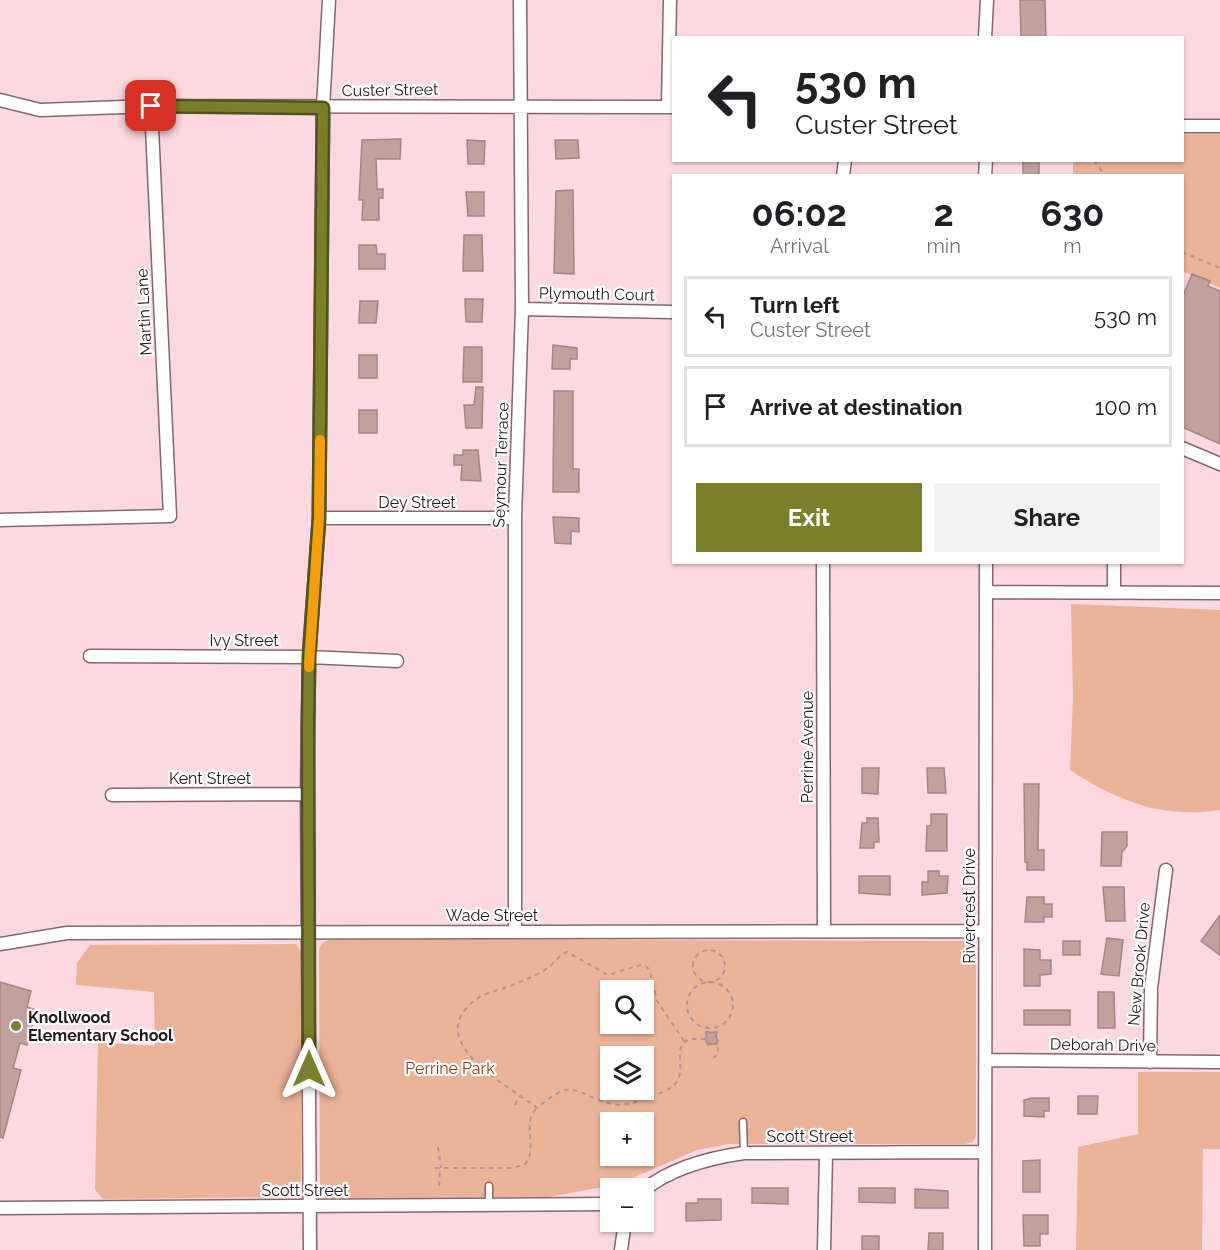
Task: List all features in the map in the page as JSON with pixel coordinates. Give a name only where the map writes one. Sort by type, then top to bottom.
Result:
[{"type":"street","points":[[310,1250],[309,657],[319,518],[323,108],[329,0]]},
{"type":"street","name":"Seymour Terrace","points":[[515,932],[515,518],[522,309],[520,0]]},
{"type":"street","points":[[670,0],[671,107]]},
{"type":"street","points":[[985,36],[987,0]]},
{"type":"street","name":"Custer Street","points":[[0,100],[40,110],[151,106],[671,107]]},
{"type":"street","name":"Martin Lane","points":[[0,520],[170,516],[151,106]]},
{"type":"street","points":[[1184,126],[1220,126]]},
{"type":"street","name":"Plymouth Court","points":[[522,309],[671,312]]},
{"type":"street","points":[[1184,449],[1220,464]]},
{"type":"street","name":"Dey Street","points":[[319,518],[515,518]]},
{"type":"street","name":"Perrine Avenue","points":[[823,564],[824,931]]},
{"type":"street","name":"Rivercrest Drive","points":[[985,1250],[986,564]]},
{"type":"street","points":[[1114,564],[1114,592]]},
{"type":"street","points":[[986,592],[1220,593]]},
{"type":"street","name":"Ivy Street","points":[[90,656],[309,657],[397,661]]},
{"type":"street","name":"Kent Street","points":[[112,795],[308,794]]},
{"type":"street","name":"New Brook Drive","points":[[1150,1062],[1151,988],[1166,870]]},
{"type":"street","name":"Wade Street","points":[[0,944],[67,933],[309,930],[985,931]]},
{"type":"street","name":"Deborah Drive","points":[[986,1060],[1220,1062]]},
{"type":"street","name":"Scott Street","points":[[654,1182],[710,1158],[744,1153],[985,1152]]},
{"type":"street","points":[[824,1250],[826,1153]]},
{"type":"street","name":"Scott Street","points":[[0,1208],[600,1204]]},
{"type":"street","points":[[621,1250],[623,1232]]},
{"type":"lane","points":[[743,1122],[744,1153]]},
{"type":"lane","points":[[489,1186],[489,1204]]},
{"type":"path","points":[[1184,253],[1220,268]]},
{"type":"path","points":[[713,1058],[718,1054],[718,1044],[717,1032],[711,1030],[704,1027],[692,1019],[687,1006],[691,992],[696,987],[709,982],[716,980],[725,969],[722,956],[710,950],[696,956],[693,970],[702,981],[709,982],[728,991],[732,1004],[729,1017],[711,1030],[706,1032],[706,1045],[718,1044]]},
{"type":"path","points":[[537,1108],[491,1076],[466,1052],[458,1033],[459,1023],[477,999],[545,970],[567,952],[608,975],[640,965],[647,967],[650,971],[655,997],[684,1041]]},
{"type":"path","points":[[684,1041],[706,1039]]},
{"type":"path","points":[[435,1168],[511,1168],[524,1165],[530,1152],[529,1119],[537,1108],[556,1094],[573,1089],[618,1104],[643,1100],[662,1092],[674,1085],[678,1078],[681,1066],[679,1052],[684,1041]]},
{"type":"path","points":[[515,1105],[520,1096]]},
{"type":"path","points":[[438,1147],[439,1186]]},
{"type":"green space","points":[[1184,134],[1220,134],[1220,288],[1184,272],[1184,174],[1073,174],[1073,162],[1184,162]]},
{"type":"green space","points":[[1071,604],[1220,610],[1220,810],[1179,812],[1141,805],[1106,791],[1070,770],[1073,696]]},
{"type":"green space","name":"Perrine Park","points":[[331,939],[971,941],[976,951],[976,1136],[973,1142],[965,1144],[729,1144],[697,1150],[632,1178],[600,1178],[600,1187],[549,1197],[326,1198],[320,1192],[319,949],[322,943]]},
{"type":"green space","points":[[296,944],[301,951],[301,1180],[295,1197],[103,1199],[95,1190],[98,1042],[155,1046],[154,992],[76,985],[77,963],[90,945]]},
{"type":"green space","points":[[1138,1072],[1220,1072],[1220,1149],[1203,1149],[1202,1250],[1076,1250],[1078,1147],[1138,1134]]},
{"type":"building","points":[[1020,0],[1045,0],[1046,36],[1021,36]]},
{"type":"building","points":[[401,139],[400,159],[376,159],[377,189],[383,189],[383,198],[379,198],[379,220],[362,220],[363,200],[359,200],[362,140]]},
{"type":"building","points":[[467,140],[485,141],[484,164],[468,164]]},
{"type":"building","points":[[555,140],[578,140],[579,158],[556,159]]},
{"type":"building","points":[[1023,162],[1039,162],[1039,174],[1023,174]]},
{"type":"building","points":[[573,190],[574,274],[554,273],[556,191]]},
{"type":"building","points":[[466,192],[484,192],[484,216],[468,216]]},
{"type":"building","points":[[464,235],[482,235],[483,271],[463,271]]},
{"type":"building","points":[[359,245],[376,245],[377,254],[385,254],[385,269],[359,269]]},
{"type":"building","points":[[1192,274],[1210,281],[1208,286],[1220,291],[1220,444],[1184,428],[1184,293]]},
{"type":"building","points":[[465,299],[483,299],[482,322],[466,322]]},
{"type":"building","points":[[360,301],[378,301],[376,323],[359,323]]},
{"type":"building","points":[[553,345],[577,348],[577,359],[570,359],[570,369],[552,369]]},
{"type":"building","points":[[464,347],[482,347],[482,382],[463,382]]},
{"type":"building","points":[[359,355],[377,355],[377,378],[359,378]]},
{"type":"building","points":[[476,387],[483,387],[482,428],[466,428],[464,405],[474,405]]},
{"type":"building","points":[[554,391],[573,391],[573,469],[579,469],[579,492],[553,492]]},
{"type":"building","points":[[359,410],[377,410],[377,433],[359,433]]},
{"type":"building","points":[[463,450],[478,450],[481,481],[461,480],[462,465],[454,465],[454,455],[463,455]]},
{"type":"building","points":[[553,517],[579,518],[579,532],[571,531],[571,544],[555,543]]},
{"type":"building","points":[[862,768],[879,768],[878,794],[862,793]]},
{"type":"building","points":[[927,768],[944,768],[946,793],[928,793]]},
{"type":"building","points":[[1024,784],[1039,784],[1038,850],[1044,850],[1044,870],[1027,870],[1027,862],[1025,862]]},
{"type":"building","points":[[931,814],[947,814],[947,851],[926,851],[927,826],[931,826]]},
{"type":"building","points":[[867,818],[878,818],[879,842],[874,842],[874,848],[860,848],[862,823],[867,823]]},
{"type":"building","points":[[1102,832],[1127,832],[1127,846],[1122,852],[1121,866],[1101,866]]},
{"type":"building","points":[[928,871],[939,871],[939,876],[948,876],[947,893],[922,895],[922,882],[928,882]]},
{"type":"building","points":[[859,876],[890,876],[890,895],[859,893]]},
{"type":"building","points":[[1103,887],[1124,887],[1125,921],[1106,921]]},
{"type":"building","points":[[1027,897],[1044,897],[1044,904],[1052,904],[1052,917],[1044,917],[1044,922],[1025,922]]},
{"type":"building","points":[[1220,915],[1220,955],[1201,941]]},
{"type":"building","points":[[1107,938],[1123,940],[1119,976],[1101,974]]},
{"type":"building","points":[[1063,941],[1080,941],[1080,955],[1063,955]]},
{"type":"building","points":[[1024,949],[1040,950],[1040,960],[1051,960],[1051,974],[1040,975],[1040,986],[1024,986]]},
{"type":"building","name":"Knollwood Elementary School","points":[[0,982],[31,991],[27,1007],[36,1010],[27,1045],[20,1043],[13,1068],[21,1070],[3,1138],[0,1137]]},
{"type":"building","points":[[1098,992],[1114,992],[1115,1028],[1098,1028]]},
{"type":"building","points":[[1024,1010],[1070,1010],[1070,1025],[1024,1025]]},
{"type":"building","points":[[716,1032],[717,1044],[707,1044],[706,1033]]},
{"type":"building","points":[[1078,1096],[1098,1096],[1097,1114],[1078,1114]]},
{"type":"building","points":[[1049,1098],[1049,1111],[1044,1111],[1044,1117],[1024,1116],[1024,1100]]},
{"type":"building","points":[[1040,1160],[1040,1192],[1023,1192],[1023,1161]]},
{"type":"building","points":[[752,1188],[788,1188],[788,1204],[752,1203]]},
{"type":"building","points":[[859,1188],[895,1188],[895,1203],[859,1202]]},
{"type":"building","points":[[915,1189],[948,1191],[948,1208],[915,1208]]},
{"type":"building","points":[[698,1199],[721,1199],[721,1220],[686,1221],[686,1203],[698,1203]]},
{"type":"building","points":[[1023,1215],[1048,1215],[1048,1234],[1040,1234],[1040,1246],[1024,1246]]},
{"type":"building","points":[[929,1233],[943,1233],[943,1250],[928,1250]]},
{"type":"building","points":[[862,1236],[879,1236],[879,1250],[862,1250]]},
{"type":"slow traffic","points":[[309,667],[319,518],[320,440]]},
{"type":"place","name":"Knollwood Elementary School","points":[[16,1026]]},
{"type":"route","points":[[151,106],[323,108],[319,518],[309,657],[309,1069]]}]
